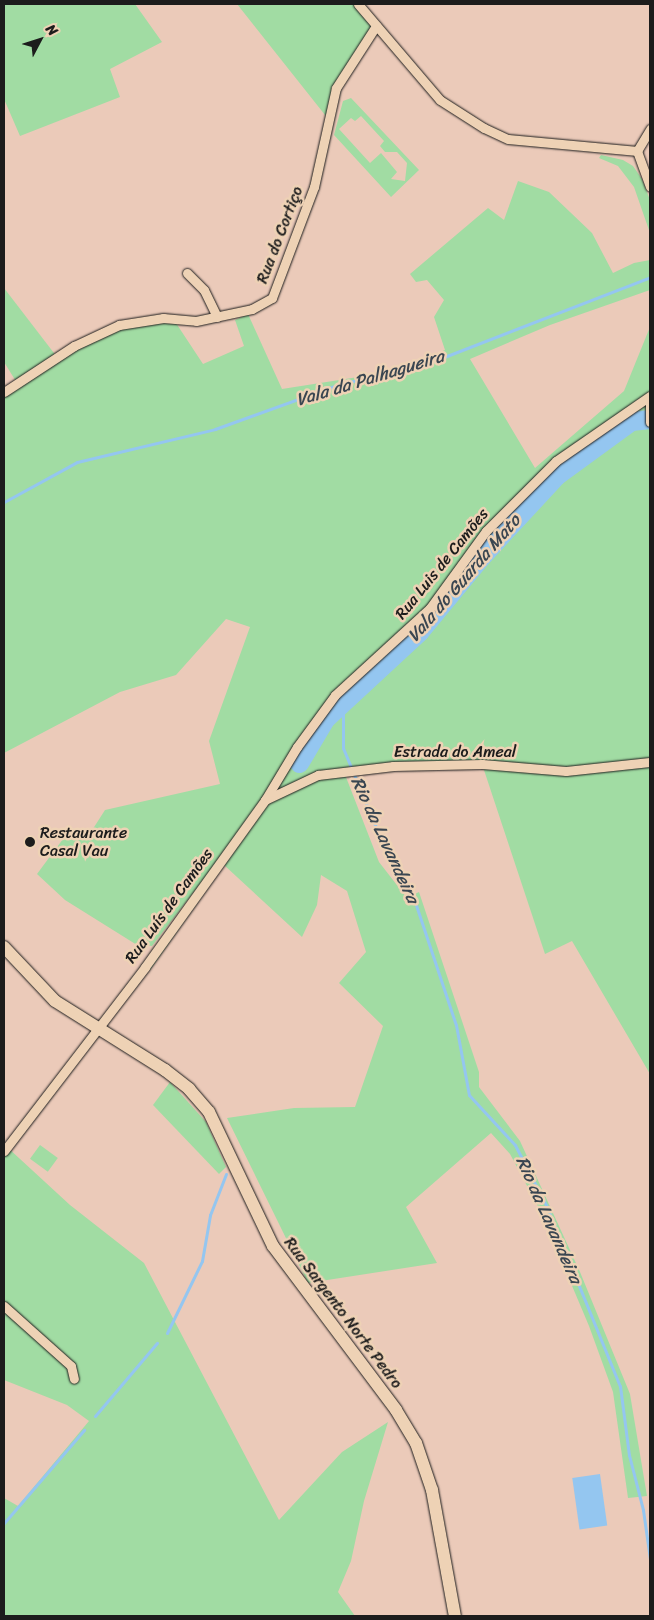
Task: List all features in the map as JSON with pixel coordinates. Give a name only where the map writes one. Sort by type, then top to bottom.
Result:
[{"type":"street","points":[[358,4],[440,100],[484,128],[508,139],[638,151]]},
{"type":"street","name":"Rua do Cortiço","points":[[4,392],[74,346],[118,325],[163,318],[196,321],[252,309],[272,298],[314,187],[336,88],[376,26]]},
{"type":"street","points":[[650,129],[638,151],[650,187]]},
{"type":"street","points":[[187,273],[204,290],[217,317]]},
{"type":"street","points":[[650,397],[648,407],[650,422]]},
{"type":"street","name":"Rua Luis de Camões","points":[[265,800],[297,747],[334,695],[430,608],[486,531],[556,461],[650,397]]},
{"type":"street","name":"Estrada do Ameal","points":[[265,800],[318,775],[392,766],[482,764],[566,771],[650,762]]},
{"type":"street","name":"Rua Luís de Camões","points":[[4,1150],[265,800]]},
{"type":"street","name":"Rua Sargento Norte Pedro","points":[[4,947],[42,990],[96,1029],[165,1070],[189,1089],[209,1112],[272,1246],[404,1422],[427,1473],[455,1616]]},
{"type":"street","points":[[4,1306],[71,1366],[74,1379]]},
{"type":"green space","points":[[4,4],[135,4],[162,42],[110,69],[120,97],[20,136],[4,99]]},
{"type":"green space","points":[[237,4],[358,4],[376,26],[339,82],[329,120]]},
{"type":"green space","points":[[351,98],[419,170],[391,197],[334,135],[343,101]],"holes":[[[361,116],[384,141],[380,146],[385,152],[397,152],[407,163],[405,181],[391,179],[397,172],[381,153],[370,163],[339,129],[351,118],[355,121]]]},
{"type":"green space","points":[[601,155],[623,160],[633,166],[642,179],[650,200],[650,233],[634,187],[618,166],[599,158]]},
{"type":"green space","points":[[518,181],[549,192],[592,233],[613,273],[634,263],[650,260],[650,290],[550,325],[470,359],[535,468],[624,391],[650,327],[650,1074],[572,941],[545,954],[482,764],[344,772],[379,862],[407,898],[419,892],[479,1072],[479,1087],[520,1141],[580,1272],[630,1394],[647,1496],[628,1498],[613,1392],[589,1326],[540,1210],[510,1154],[491,1133],[406,1207],[437,1263],[308,1283],[227,1118],[294,1108],[355,1107],[383,1026],[339,983],[366,952],[347,891],[321,875],[317,905],[302,937],[224,865],[150,970],[145,967],[247,823],[152,946],[137,945],[65,900],[37,874],[63,839],[89,835],[105,810],[220,784],[209,741],[250,627],[226,619],[176,675],[120,692],[4,753],[4,394],[75,347],[119,326],[174,320],[203,364],[244,346],[235,320],[248,314],[282,389],[390,372],[445,350],[434,317],[444,300],[427,280],[416,282],[410,274],[488,208],[504,220]]},
{"type":"green space","points":[[4,288],[57,357],[17,383],[4,362]]},
{"type":"green space","points":[[170,1082],[206,1122],[226,1167],[219,1174],[153,1105]]},
{"type":"green space","points":[[40,1145],[58,1158],[48,1172],[30,1159]]},
{"type":"green space","points":[[7,1147],[70,1205],[144,1263],[279,1520],[342,1452],[388,1422],[364,1501],[351,1561],[338,1592],[355,1616],[4,1616],[4,1498],[18,1506],[89,1421],[67,1405],[4,1380],[4,1151]]},
{"type":"water","points":[[600,1474],[607,1525],[580,1529],[572,1478]]},
{"type":"waterway","name":"Vala da Palhagueira","points":[[4,502],[77,462],[215,429],[340,384],[421,366],[650,277]]},
{"type":"waterway","name":"Vala do Guarda Mato","points":[[299,763],[325,719],[419,632],[481,557],[557,475],[631,421],[650,419]]},
{"type":"waterway","name":"Rio da Lavandeira","points":[[343,703],[343,748],[380,837],[413,896],[456,1025],[469,1095],[515,1145],[546,1205],[620,1386],[629,1455],[643,1510],[650,1559]]},
{"type":"waterway","points":[[167,1333],[202,1261],[210,1215],[226,1174]]},
{"type":"waterway","points":[[95,1416],[157,1343]]},
{"type":"waterway","points":[[4,1523],[84,1430]]},
{"type":"place","name":"Restaurante Casal Vau","points":[[30,842]]}]
